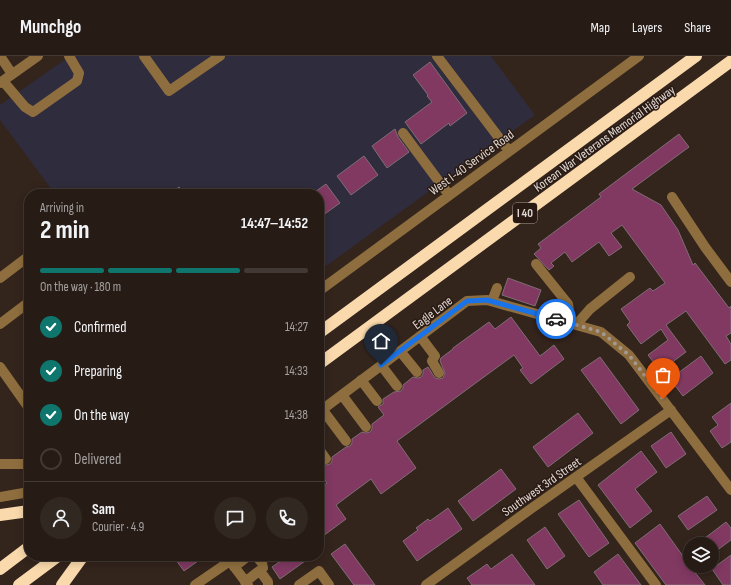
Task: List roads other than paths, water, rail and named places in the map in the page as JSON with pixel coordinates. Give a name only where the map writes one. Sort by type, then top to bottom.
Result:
[{"type":"highway","name":"Korean War Veterans Memorial Highway","points":[[324,329],[696,56]]},
{"type":"highway","name":"Korean War Veterans Memorial Highway","points":[[324,360],[731,61]]},
{"type":"highway","points":[[0,515],[24,512]]},
{"type":"highway","points":[[0,568],[24,551]]},
{"type":"highway","points":[[19,585],[51,561]]},
{"type":"highway","points":[[62,585],[79,561]]},
{"type":"street","points":[[0,56],[12,74]]},
{"type":"street","points":[[38,56],[1,82],[25,107],[33,112],[77,81],[79,73],[69,56]]},
{"type":"street","points":[[144,56],[169,91],[220,56]]},
{"type":"street","points":[[437,56],[509,151]]},
{"type":"street","name":"West I-40 Service Road","points":[[324,287],[639,56]]},
{"type":"street","points":[[403,133],[449,195]]},
{"type":"street","points":[[672,197],[705,247],[731,282]]},
{"type":"street","points":[[0,278],[24,260]]},
{"type":"street","points":[[536,264],[568,304],[573,324],[630,277]]},
{"type":"street","points":[[489,300],[497,288]]},
{"type":"street","name":"Eagle Lane","points":[[324,408],[467,301],[489,300],[601,332],[629,355],[731,490]]},
{"type":"street","points":[[0,324],[24,306]]},
{"type":"street","points":[[420,336],[435,356],[432,361],[439,373]]},
{"type":"street","points":[[400,351],[417,372]]},
{"type":"street","points":[[381,365],[397,386]]},
{"type":"street","points":[[0,368],[24,401]]},
{"type":"street","points":[[361,380],[377,401]]},
{"type":"street","points":[[342,394],[366,427]]},
{"type":"street","name":"Southwest 3rd Street","points":[[426,585],[671,410]]},
{"type":"street","points":[[324,414],[346,441]]},
{"type":"street","points":[[0,464],[24,464]]},
{"type":"street","points":[[576,477],[656,585]]},
{"type":"street","points":[[0,498],[24,493]]},
{"type":"street","points":[[195,585],[230,561],[246,583],[263,568],[260,561]]},
{"type":"street","points":[[260,571],[268,582],[268,585]]},
{"type":"street","points":[[299,585],[319,571],[329,585]]}]
